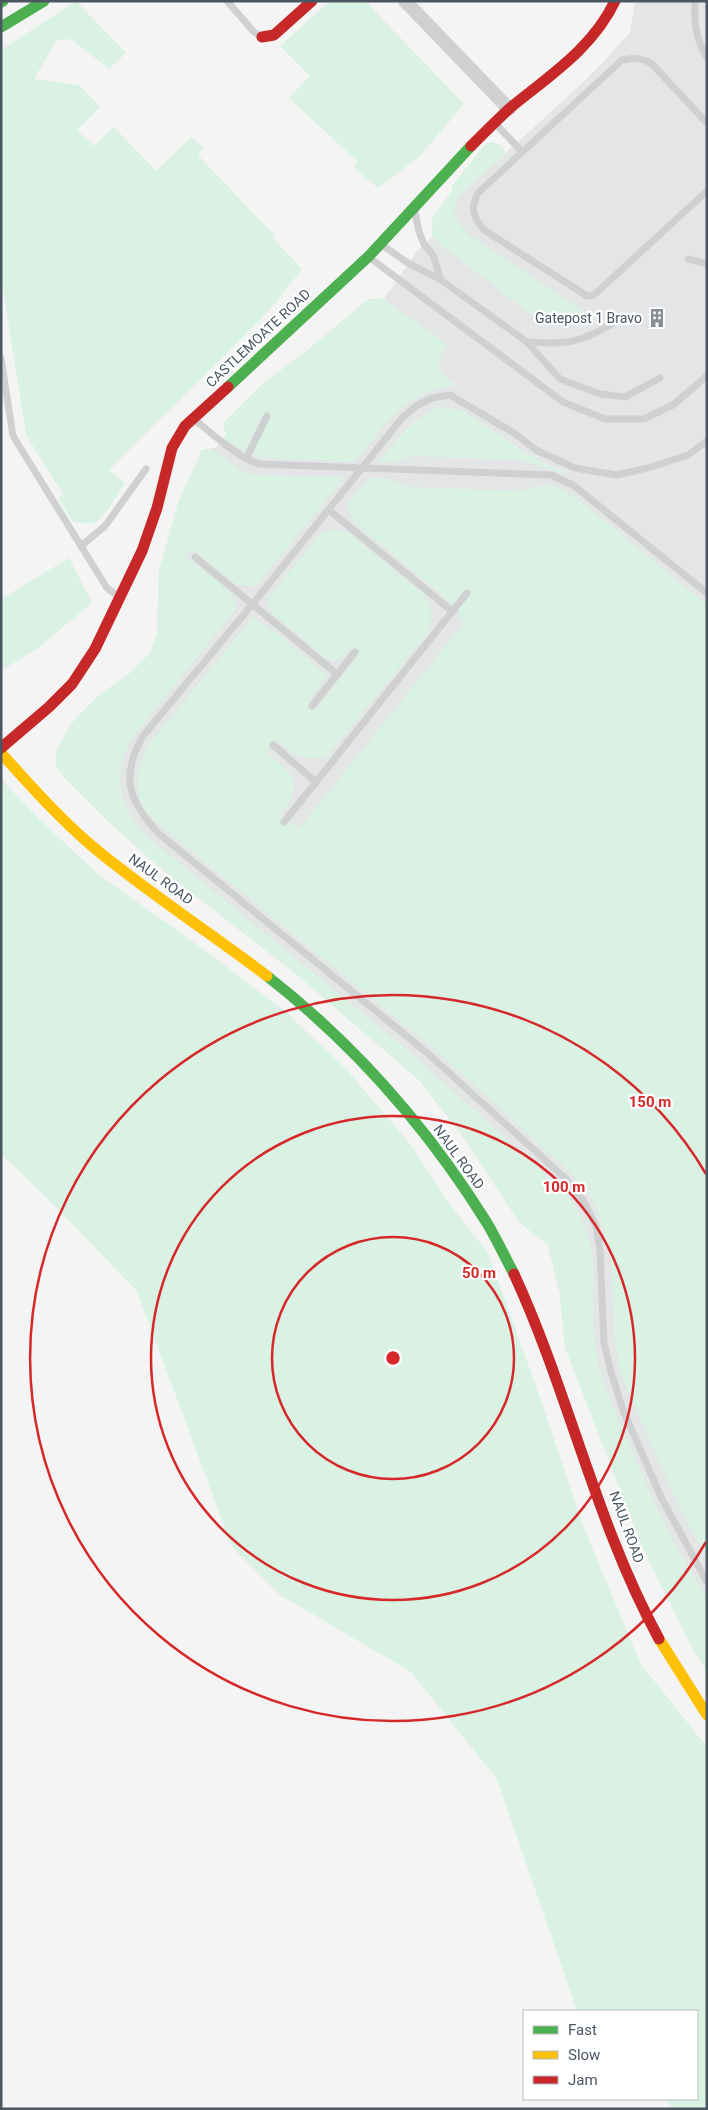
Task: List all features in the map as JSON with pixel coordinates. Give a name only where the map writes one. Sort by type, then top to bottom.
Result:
[{"type":"street","points":[[1,27],[44,1]]},
{"type":"street","points":[[262,37],[274,35],[312,1]]},
{"type":"street","points":[[405,1],[509,109]]},
{"type":"street","name":"CASTLEMOATE ROAD","points":[[1,748],[49,707],[72,684],[95,649],[142,551],[157,508],[172,448],[185,426],[368,257],[509,109],[597,32],[613,8],[615,1]]},
{"type":"street","name":"NAUL ROAD","points":[[1,753],[50,808],[93,846],[234,950],[306,1008],[367,1068],[418,1125],[459,1180],[488,1226],[522,1292],[571,1415],[612,1533],[636,1594],[658,1637],[707,1715]]},
{"type":"lane","points":[[227,1],[254,32],[262,37]]},
{"type":"lane","points":[[695,1],[694,21],[699,44],[707,58]]},
{"type":"lane","points":[[707,123],[652,64],[642,59],[622,60],[478,193],[472,211],[484,230],[587,296],[594,295],[707,191]]},
{"type":"lane","points":[[495,123],[522,152]]},
{"type":"lane","points":[[414,209],[418,232],[424,244],[434,255],[441,280]]},
{"type":"lane","points":[[380,244],[408,263],[441,280],[527,342],[560,379],[600,394],[625,397],[660,378]]},
{"type":"lane","points":[[368,257],[396,280],[563,402],[605,418],[644,419],[673,406],[707,376]]},
{"type":"lane","points":[[688,259],[707,264]]},
{"type":"lane","points":[[527,342],[556,344],[591,337],[612,324]]},
{"type":"lane","points":[[1,358],[13,436],[107,588],[120,598]]},
{"type":"lane","points":[[707,441],[688,455],[648,468],[617,475],[575,468],[536,450],[514,433],[488,420],[470,405],[450,395],[432,398],[416,406],[403,417],[143,736],[133,754],[130,775],[132,797],[142,815],[158,832],[426,1052],[565,1178],[583,1200],[596,1226],[600,1251],[604,1344],[623,1410],[661,1498],[694,1562],[707,1582]]},
{"type":"lane","points":[[247,458],[267,416]]},
{"type":"lane","points":[[194,418],[247,458],[260,464],[364,467],[561,478],[573,485],[707,593]]},
{"type":"lane","points":[[82,546],[104,526],[146,468]]},
{"type":"lane","points":[[329,510],[452,612]]},
{"type":"lane","points":[[195,557],[337,674]]},
{"type":"lane","points":[[284,822],[467,594]]},
{"type":"lane","points":[[312,706],[356,652]]},
{"type":"lane","points":[[273,745],[316,782]]},
{"type":"shaded area","points":[[635,1],[707,1],[707,1671],[694,1651],[642,1546],[565,1347],[560,1294],[548,1245],[519,1222],[464,1138],[419,1080],[296,974],[164,871],[113,826],[64,777],[56,766],[57,750],[72,723],[98,696],[129,674],[150,653],[157,634],[159,572],[178,503],[202,450],[216,448],[226,435],[223,423],[265,382],[309,349],[365,302],[370,299],[384,299],[417,251],[431,238],[456,221],[453,211],[455,201],[459,196],[580,85],[630,32]]},
{"type":"green space","points":[[76,1],[126,53],[109,69],[71,39],[56,41],[34,79],[79,85],[100,107],[77,130],[94,146],[114,127],[156,171],[191,137],[204,148],[198,155],[275,236],[273,238],[302,269],[260,320],[109,470],[125,483],[110,506],[93,523],[73,522],[58,498],[63,494],[26,435],[1,275],[1,50]]},
{"type":"green space","points":[[330,1],[365,1],[464,104],[419,157],[378,188],[354,168],[357,161],[289,98],[310,76],[280,46]]},
{"type":"green space","points":[[493,142],[502,146],[506,153],[459,196],[455,206],[458,220],[468,234],[592,317],[565,326],[552,324],[536,318],[442,246],[432,235],[432,219],[452,190],[452,186],[486,143]]},
{"type":"green space","points":[[377,298],[384,299],[447,345],[440,358],[439,367],[444,376],[456,385],[423,394],[399,410],[354,462],[263,458],[255,456],[253,452],[270,415],[264,413],[245,450],[224,438],[226,435],[223,423],[265,382],[309,349],[365,302]]},
{"type":"green space","points":[[439,407],[464,411],[532,457],[547,465],[566,471],[565,474],[519,460],[414,456],[392,462],[378,462],[398,438],[413,424]]},
{"type":"green space","points":[[213,449],[241,471],[255,475],[345,477],[258,584],[252,587],[236,584],[192,549],[186,556],[224,587],[235,601],[237,608],[131,739],[125,752],[120,777],[123,800],[134,822],[143,833],[406,1049],[556,1184],[571,1200],[582,1219],[590,1241],[593,1261],[593,1329],[598,1364],[605,1387],[654,1503],[678,1550],[707,1598],[707,1671],[694,1651],[642,1546],[565,1347],[560,1294],[548,1245],[519,1222],[464,1138],[419,1080],[296,974],[164,871],[113,826],[64,777],[56,766],[57,750],[72,723],[98,696],[129,674],[150,653],[157,634],[159,572],[178,503],[202,450]]},
{"type":"green space","points":[[370,478],[387,478],[407,487],[518,491],[545,485],[555,486],[566,491],[584,504],[707,605],[707,1559],[676,1500],[621,1374],[615,1342],[611,1254],[596,1207],[588,1192],[570,1172],[438,1052],[156,822],[144,809],[140,799],[138,782],[140,766],[150,743],[253,617],[279,635],[327,675],[307,702],[316,709],[359,655],[351,648],[339,660],[329,660],[274,615],[269,608],[267,599],[321,533],[335,529],[349,533],[424,595],[429,604],[431,619],[427,634],[327,756],[311,759],[305,758],[294,754],[277,740],[267,752],[283,767],[293,780],[292,794],[280,815],[299,829],[464,623],[459,619],[460,610],[355,523],[348,510],[349,501]]},
{"type":"green space","points":[[69,558],[92,603],[39,647],[1,671],[1,599]]},
{"type":"green space","points":[[1,779],[39,819],[98,874],[206,951],[287,1013],[348,1071],[411,1145],[448,1202],[488,1253],[537,1389],[582,1523],[640,1663],[707,1747],[707,2109],[674,2109],[665,2100],[698,2100],[698,2010],[578,2010],[576,2008],[497,1779],[411,1672],[280,1595],[232,1547],[137,1291],[43,1194],[1,1154]]},
{"type":"traffic: fast","points":[[1,27],[44,1]]},
{"type":"traffic: fast","points":[[228,387],[369,256],[471,146]]},
{"type":"traffic: fast","points":[[267,976],[330,1030],[388,1090],[415,1122],[464,1188],[487,1223],[514,1274]]},
{"type":"traffic: slow","points":[[1,753],[56,813],[92,846],[135,880],[267,976]]},
{"type":"traffic: slow","points":[[659,1639],[707,1715]]},
{"type":"traffic: jam","points":[[262,37],[274,35],[312,1]]},
{"type":"traffic: jam","points":[[471,146],[510,108],[555,72],[582,47],[606,18],[615,1]]},
{"type":"traffic: jam","points":[[1,748],[49,707],[72,684],[95,649],[142,551],[157,508],[172,448],[185,426],[228,387]]},
{"type":"traffic: jam","points":[[514,1274],[551,1365],[618,1550],[637,1595],[659,1639]]},
{"type":"place","name":"Gatepost 1 Bravo","points":[[657,318]]}]
